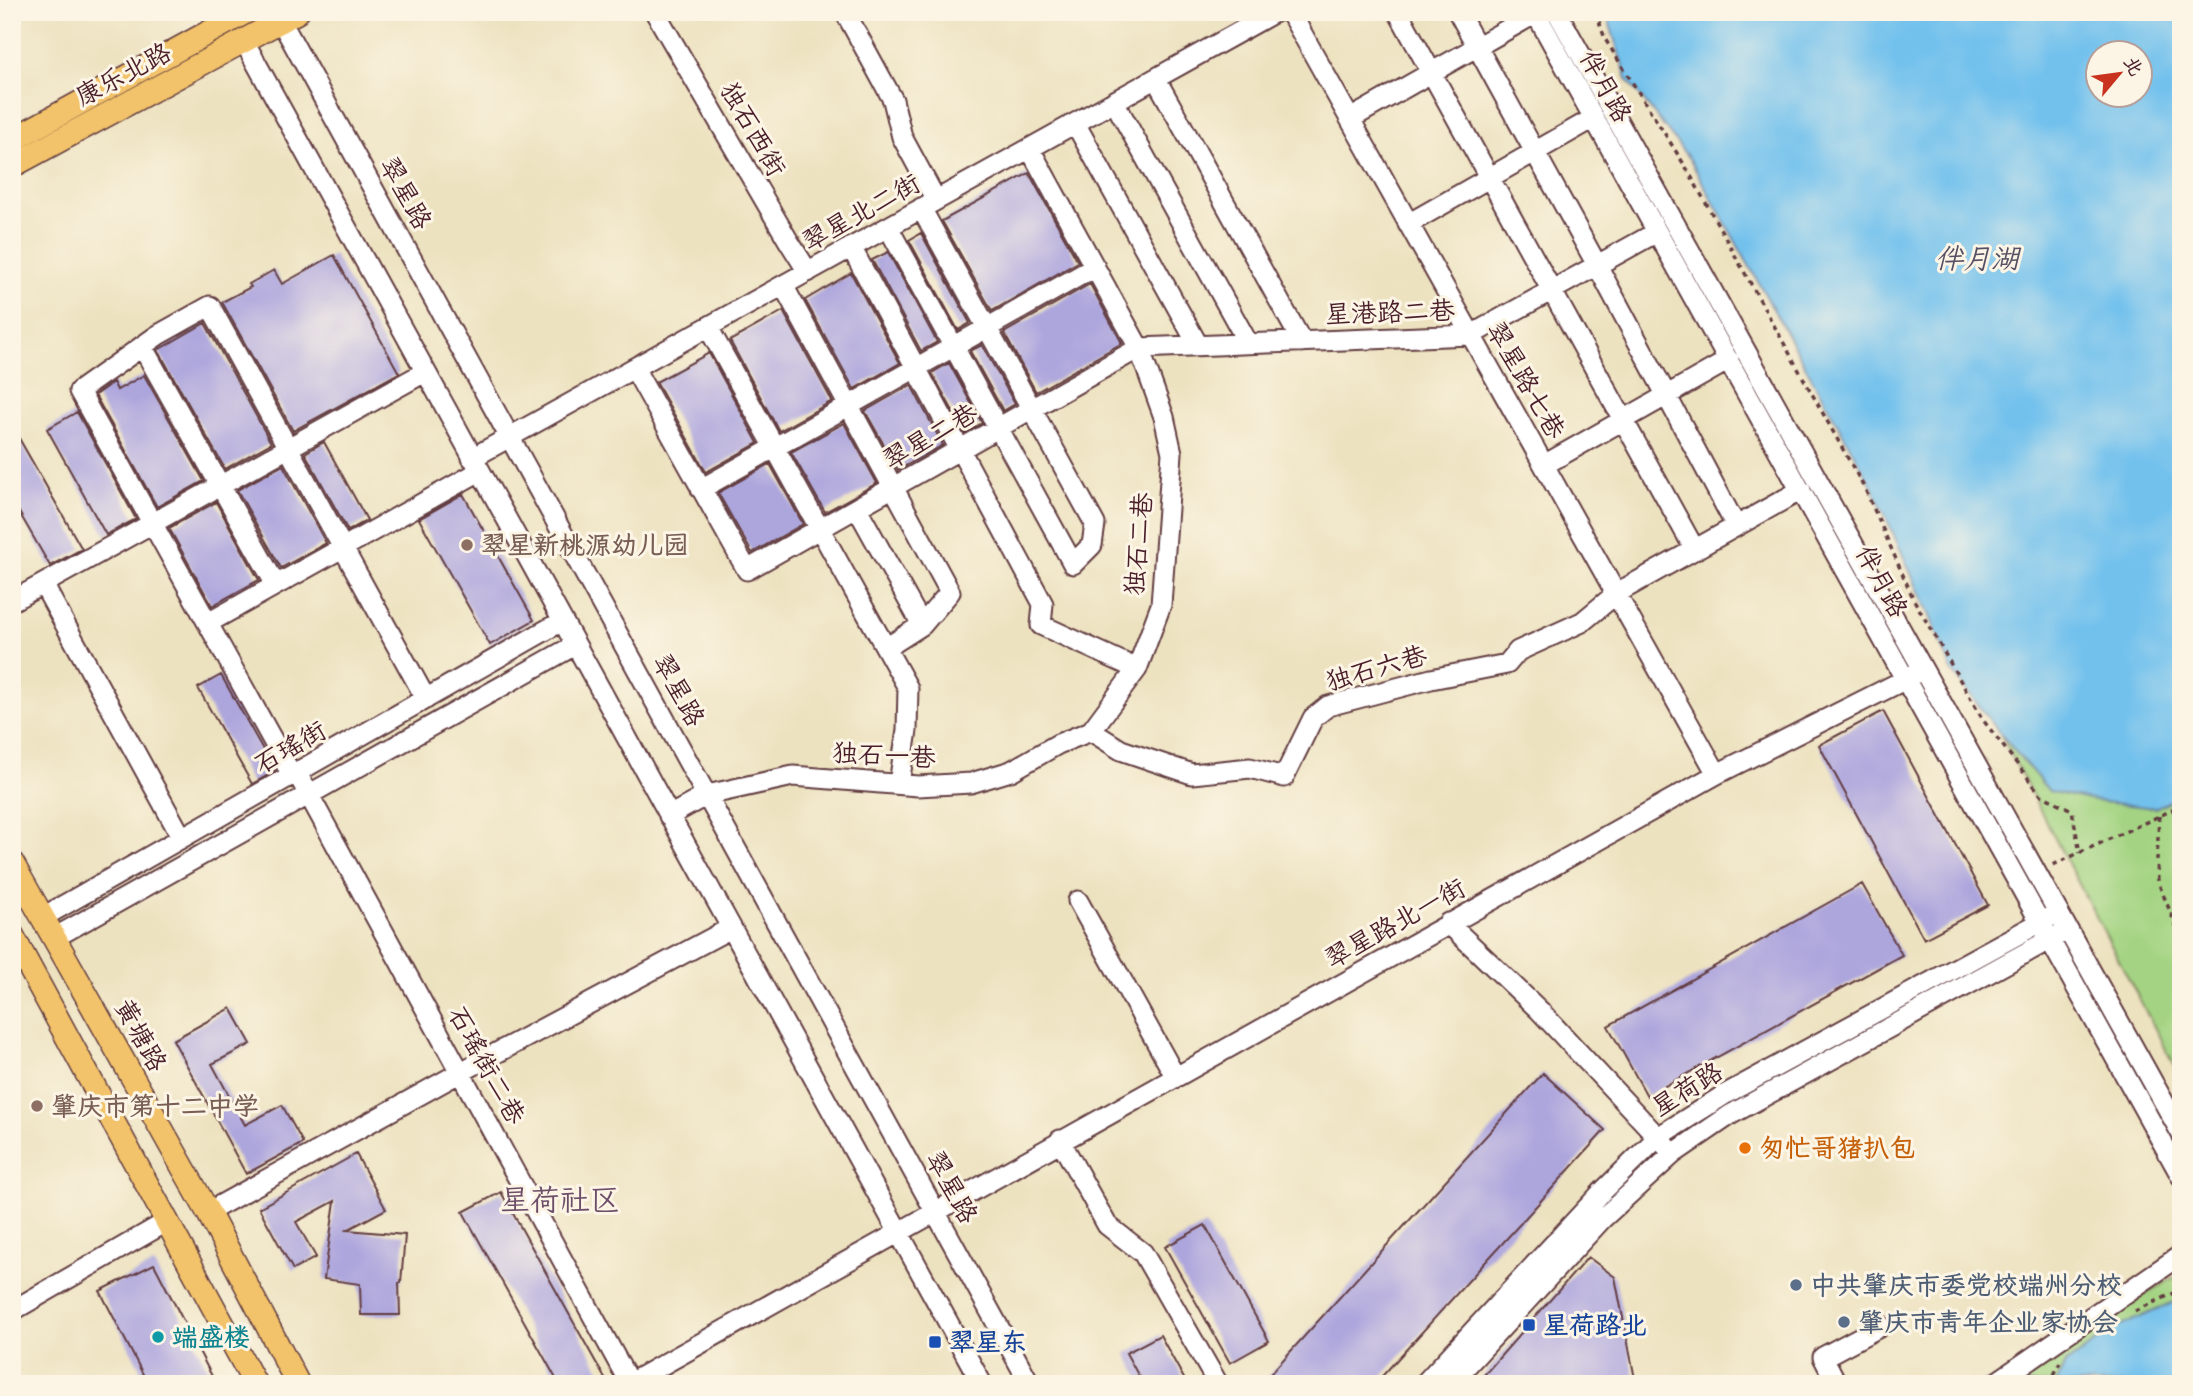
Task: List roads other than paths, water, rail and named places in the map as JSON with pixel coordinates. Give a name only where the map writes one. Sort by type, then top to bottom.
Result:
[{"type":"main road","name":"康乐北路","points":[[12,140],[246,12]]},
{"type":"main road","name":"康乐北路","points":[[12,166],[289,17]]},
{"type":"main road","points":[[75,106],[86,126]]},
{"type":"main road","name":"黄塘路","points":[[12,863],[208,1212],[298,1384]]},
{"type":"main road","points":[[12,935],[255,1384]]},
{"type":"street","name":"独石西街","points":[[655,12],[808,272]]},
{"type":"street","points":[[845,12],[893,100],[902,137],[929,204],[987,328],[1095,524],[1092,545],[1073,564],[888,227]]},
{"type":"street","name":"翠星北二街","points":[[208,623],[343,548],[476,464],[510,437],[1275,12]]},
{"type":"street","name":"翠星路七巷","points":[[1290,12],[1618,593],[1717,774]]},
{"type":"street","points":[[1398,12],[1695,550]]},
{"type":"street","points":[[1458,12],[1736,526]]},
{"type":"street","name":"伴月路","points":[[1557,12],[1914,674],[2054,926],[2181,1177]]},
{"type":"street","points":[[1350,119],[1535,13]]},
{"type":"street","name":"伴月路","points":[[1535,13],[1801,490],[2036,873],[2054,926],[2181,1133]]},
{"type":"street","name":"翠星路","points":[[289,17],[510,437],[1030,1384]]},
{"type":"street","points":[[244,41],[982,1384]]},
{"type":"street","points":[[1156,79],[1302,342]]},
{"type":"street","points":[[1114,102],[1248,343]]},
{"type":"street","points":[[1408,224],[1594,118]]},
{"type":"street","points":[[1075,123],[1198,345]]},
{"type":"street","name":"独石二巷","points":[[1030,149],[1139,348],[1164,418],[1171,453],[1161,605],[1137,669],[1091,731]]},
{"type":"street","name":"星港路二巷","points":[[1139,348],[1471,335],[1657,232]]},
{"type":"street","points":[[851,247],[1043,604],[1041,625],[1137,669]]},
{"type":"street","points":[[634,368],[701,489],[1095,267]]},
{"type":"street","points":[[783,285],[950,592],[922,625],[886,648]]},
{"type":"street","points":[[276,585],[142,346],[210,306],[426,699]]},
{"type":"street","points":[[708,327],[908,688],[899,784]]},
{"type":"street","name":"石瑶街二巷","points":[[142,346],[79,391],[288,768],[297,773],[630,1383]]},
{"type":"street","name":"翠星二巷","points":[[701,489],[747,570],[1139,348]]},
{"type":"street","points":[[1544,465],[1729,360]]},
{"type":"street","points":[[12,601],[425,372]]},
{"type":"street","points":[[1618,593],[1801,490]]},
{"type":"street","points":[[857,508],[922,625]]},
{"type":"street","points":[[43,584],[182,838]]},
{"type":"street","name":"独石六巷","points":[[1091,731],[1121,750],[1192,774],[1250,768],[1284,777],[1313,718],[1328,706],[1431,678],[1507,664],[1518,651],[1582,622],[1618,593]]},
{"type":"street","name":"石瑶街","points":[[43,917],[562,621]]},
{"type":"street","name":"石瑶街","points":[[54,938],[575,645]]},
{"type":"street","name":"翠星路北一街","points":[[630,1383],[1717,774],[1914,674]]},
{"type":"street","name":"独石一巷","points":[[669,816],[707,795],[793,776],[918,786],[971,783],[1011,771],[1058,744],[1091,731]]},
{"type":"street","points":[[1078,901],[1175,1076]]},
{"type":"street","points":[[1448,923],[1539,1010],[1673,1154]]},
{"type":"street","name":"星荷路","points":[[1424,1384],[1601,1194],[1658,1137],[1724,1095],[2054,926]]},
{"type":"street","name":"星荷路","points":[[1450,1384],[1602,1219],[1673,1154],[1730,1115],[2054,926]]},
{"type":"street","points":[[208,1212],[461,1072],[731,928]]},
{"type":"street","points":[[1060,1140],[1107,1226],[1143,1253],[1218,1384]]},
{"type":"street","points":[[12,1311],[168,1221]]},
{"type":"street","points":[[1994,1384],[2181,1255]]},
{"type":"street","points":[[1837,1384],[1822,1357],[1881,1326]]},
{"type":"water","name":"伴月湖","points":[[1606,12],[2181,12],[2181,796],[2155,808],[2094,801],[2049,791],[1999,732],[1952,671],[1872,486],[1690,160],[1627,79]]},
{"type":"water","points":[[2181,1299],[2181,1384],[2056,1384],[2065,1364],[2116,1328]]},
{"type":"place","name":"翠星新桃源幼儿园","points":[[467,545]]},
{"type":"place","name":"肇庆市第十二中学","points":[[37,1106]]},
{"type":"place","name":"匆忙哥猪扒包","points":[[1745,1148]]},
{"type":"place","name":"中共肇庆市委党校端州分校","points":[[1796,1285]]},
{"type":"place","name":"肇庆市青年企业家协会","points":[[1844,1322]]},
{"type":"place","name":"星荷路北","points":[[1529,1325]]},
{"type":"place","name":"端盛楼","points":[[158,1337]]},
{"type":"place","name":"翠星东","points":[[935,1342]]},
{"type":"district","name":"星荷社区","points":[[560,1200]]}]
